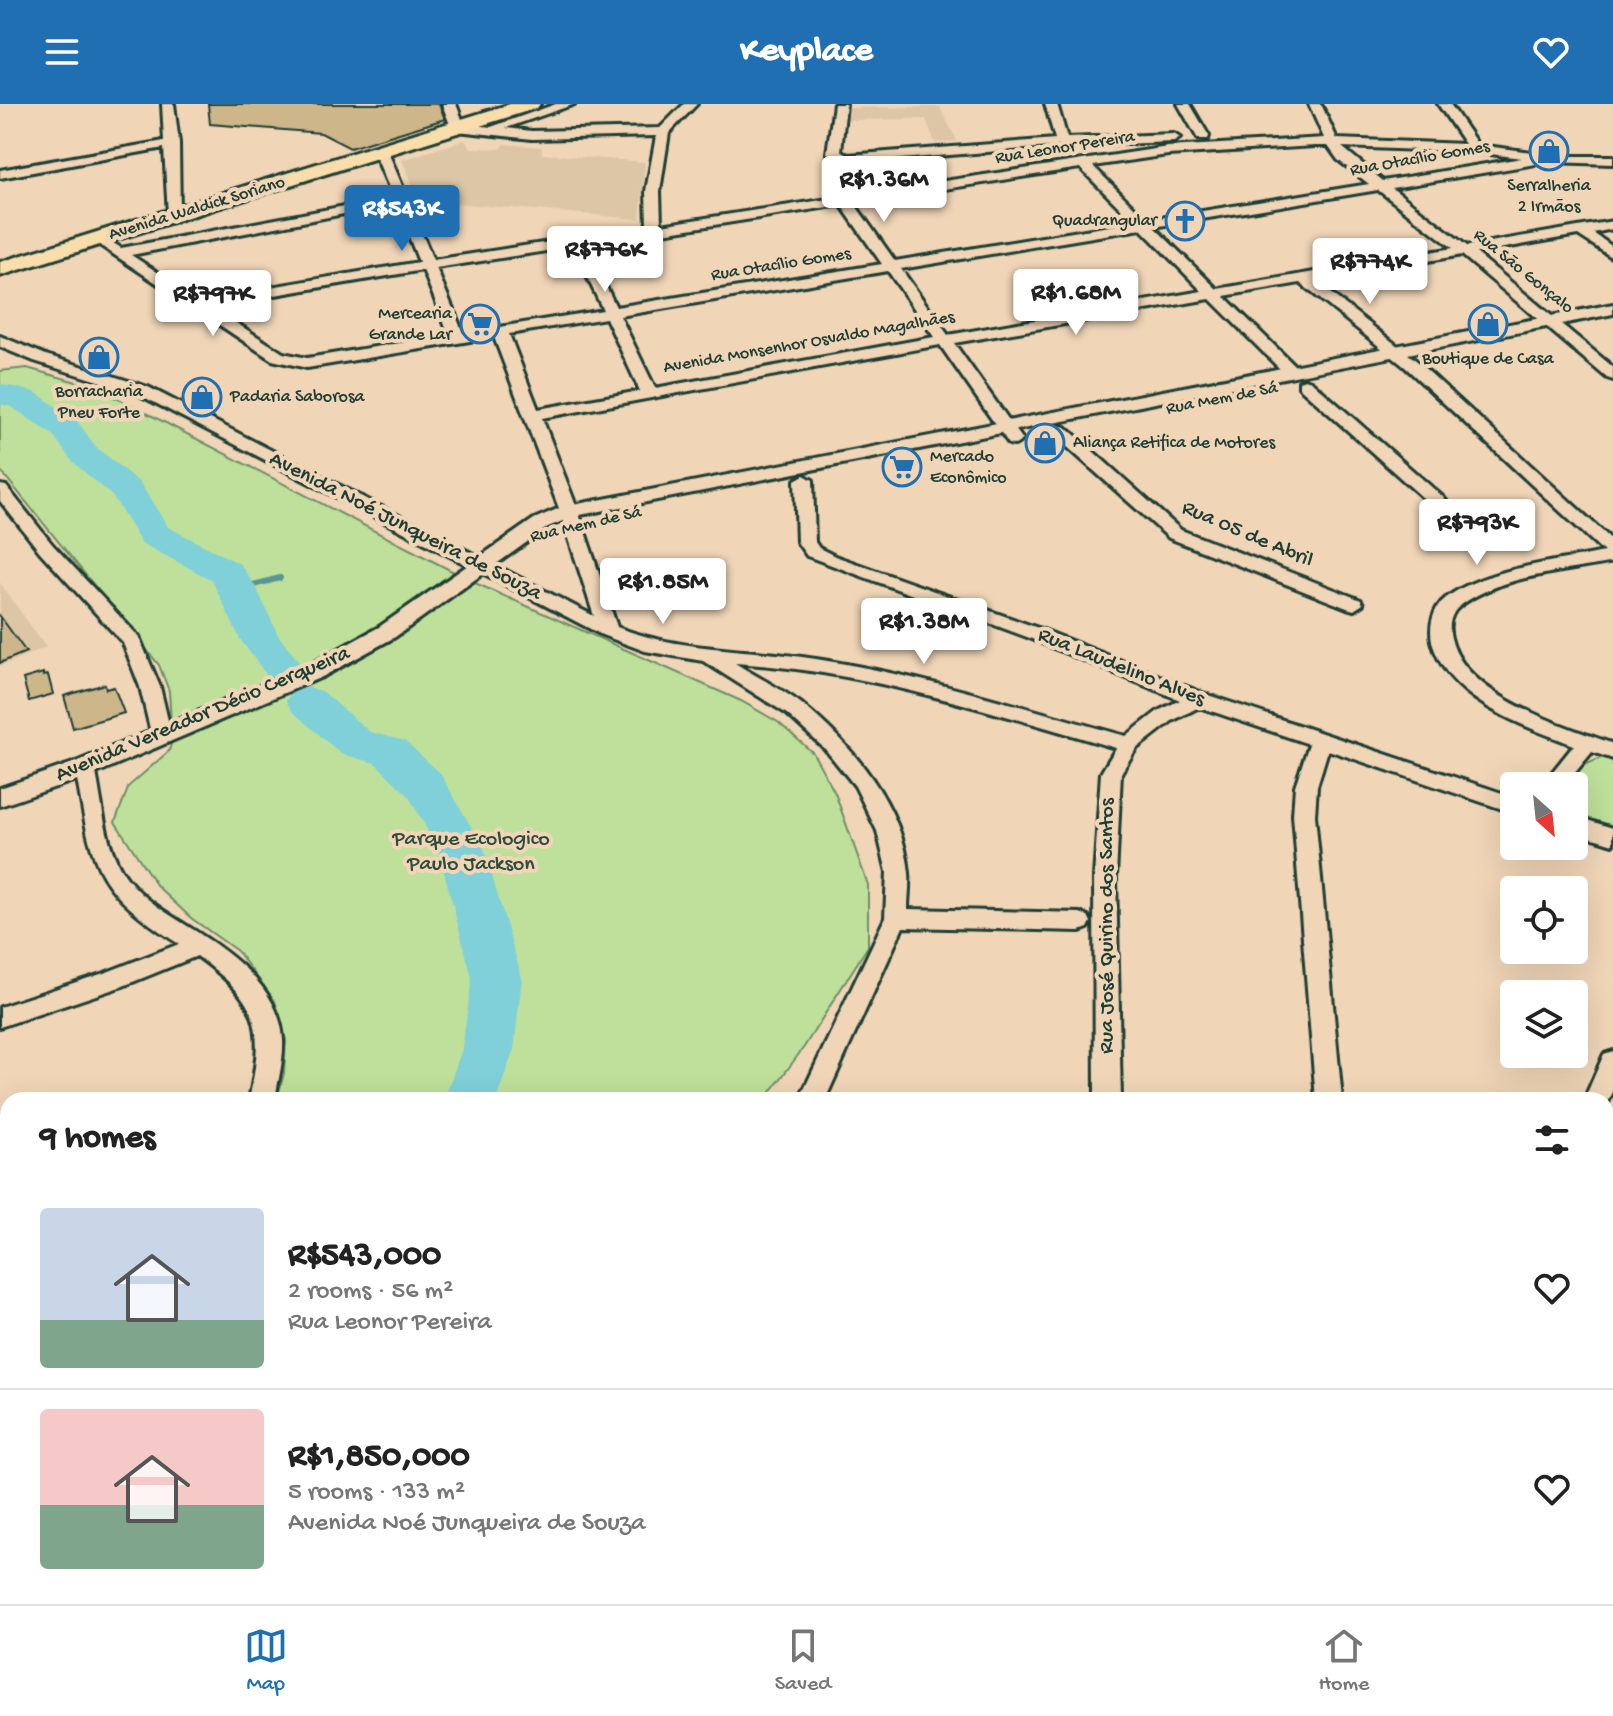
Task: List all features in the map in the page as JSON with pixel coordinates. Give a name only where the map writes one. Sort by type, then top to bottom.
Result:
[{"type":"main road","name":"Avenida Waldick Soriano","points":[[0,269],[530,104]]},
{"type":"street","points":[[168,104],[173,143],[175,215]]},
{"type":"street","points":[[449,104],[457,127],[576,136],[663,132]]},
{"type":"street","points":[[489,130],[569,104]]},
{"type":"street","points":[[654,230],[653,191],[663,132],[691,104]]},
{"type":"street","points":[[840,104],[834,153],[846,159],[1062,142],[1203,136],[1315,142]]},
{"type":"street","points":[[1051,104],[1062,142]]},
{"type":"street","points":[[1184,104],[1203,136]]},
{"type":"street","points":[[1315,104],[1332,143]]},
{"type":"street","points":[[1444,104],[1474,148]]},
{"type":"street","name":"Rua Leonor Pereira","points":[[195,304],[427,265],[1168,151],[1315,142],[1474,148],[1548,158],[1613,160]]},
{"type":"street","points":[[0,174],[173,143]]},
{"type":"street","name":"Rua São Gonçalo","points":[[1332,143],[1343,157],[1552,321],[1613,375]]},
{"type":"street","points":[[381,152],[458,338]]},
{"type":"street","points":[[866,157],[895,193]]},
{"type":"street","name":"Rua Otacílio Gomes","points":[[99,240],[278,357],[296,363],[325,361],[1548,158]]},
{"type":"street","points":[[1082,163],[1298,377],[1438,502]]},
{"type":"street","points":[[118,253],[403,199]]},
{"type":"street","points":[[845,201],[1009,432]]},
{"type":"street","name":"Avenida Monsenhor Osvaldo Magalhães","points":[[533,415],[944,340],[1613,225]]},
{"type":"street","points":[[1581,231],[1613,254]]},
{"type":"street","points":[[578,242],[614,312],[649,392]]},
{"type":"street","points":[[1304,279],[1411,364],[1613,554]]},
{"type":"street","name":"Rua Mem de Sá","points":[[1009,432],[1060,431],[1298,377],[1395,351],[1613,309]]},
{"type":"street","name":"Rua Mem de Sá","points":[[519,540],[572,518],[1009,432],[1298,377],[1411,364],[1613,326]]},
{"type":"street","points":[[500,332],[572,518],[609,631]]},
{"type":"street","name":"Avenida Noé Junqueira de Souza","points":[[5,349],[142,390],[609,631],[645,645],[708,655],[794,709],[832,744],[864,782],[888,831],[898,872],[896,918],[816,1092]]},
{"type":"street","name":"Rua 05 de Abril","points":[[1060,431],[1175,534],[1354,604]]},
{"type":"street","name":"Rua Laudelino Alves","points":[[808,473],[806,542],[813,552],[829,560],[1113,663],[1198,699],[1500,800]]},
{"type":"street","points":[[0,490],[46,548],[132,641],[150,687],[162,737]]},
{"type":"street","name":"Avenida Vereador Décio Cerqueira","points":[[0,797],[85,768],[314,672],[355,650],[519,540]]},
{"type":"street","points":[[1613,554],[1477,589],[1454,600],[1444,610],[1440,624],[1440,645],[1447,661],[1462,678],[1513,710],[1613,752]]},
{"type":"street","points":[[708,655],[765,657],[834,668],[1129,744]]},
{"type":"street","name":"Rua José Quirino dos Santos","points":[[1108,1092],[1105,877],[1111,773],[1129,744],[1165,716],[1198,699]]},
{"type":"street","points":[[1321,739],[1306,786],[1304,815],[1328,1092]]},
{"type":"street","points":[[1563,772],[1588,742]]},
{"type":"street","points":[[85,768],[102,848],[118,883],[142,909],[199,945],[234,972],[263,1010],[270,1033],[270,1057],[263,1092]]},
{"type":"street","points":[[1588,828],[1613,836]]},
{"type":"street","points":[[896,918],[1080,922]]},
{"type":"street","points":[[0,1017],[115,979],[199,945]]},
{"type":"street","points":[[1600,1092],[1613,1061]]},
{"type":"shaded area","points":[[940,107],[957,141],[935,143],[926,119],[847,120],[845,108]]},
{"type":"shaded area","points":[[465,140],[471,148],[501,149],[504,144],[542,147],[542,154],[645,162],[640,219],[418,200],[402,160]]},
{"type":"shaded area","points":[[0,583],[46,647],[0,666]]},
{"type":"green space","name":"Parque Ecologico Paulo Jackson","points":[[27,368],[91,386],[475,583],[741,701],[778,722],[813,753],[835,793],[868,885],[868,946],[804,1047],[771,1092],[279,1092],[286,1040],[275,1001],[237,951],[191,918],[157,886],[115,822],[129,786],[169,751],[172,740],[169,691],[159,665],[0,470],[0,371]]},
{"type":"green space","points":[[1603,757],[1613,761],[1613,827],[1588,820],[1588,772],[1576,772]]},
{"type":"building","points":[[208,104],[439,104],[445,119],[350,148],[321,133],[210,124]]},
{"type":"building","points":[[0,616],[26,652],[0,663]]},
{"type":"building","points":[[43,673],[43,676],[48,675],[53,694],[29,701],[23,679]]},
{"type":"building","points":[[105,684],[106,689],[114,687],[124,713],[73,728],[64,696]]},
{"type":"waterway","points":[[0,394],[23,399],[65,428],[84,454],[127,491],[154,535],[226,572],[238,589],[260,639],[282,667]]},
{"type":"waterway","points":[[238,589],[280,578]]},
{"type":"waterway","points":[[307,701],[356,743],[390,752],[424,784],[461,849],[497,978],[488,1049],[473,1092]]},
{"type":"place","name":"Serralheria 2 Irmãos","points":[[1549,151]]},
{"type":"place","name":"Quadrangular","points":[[1185,221]]},
{"type":"place","name":"Mercearia Grande Lar","points":[[480,324]]},
{"type":"place","name":"Boutique de Casa","points":[[1488,324]]},
{"type":"place","name":"Borracharia Pneu Forte","points":[[99,357]]},
{"type":"place","name":"Padaria Saborosa","points":[[202,397]]},
{"type":"place","name":"Aliança Retifica de Motores","points":[[1045,443]]},
{"type":"place","name":"Mercado Econômico","points":[[902,467]]}]
